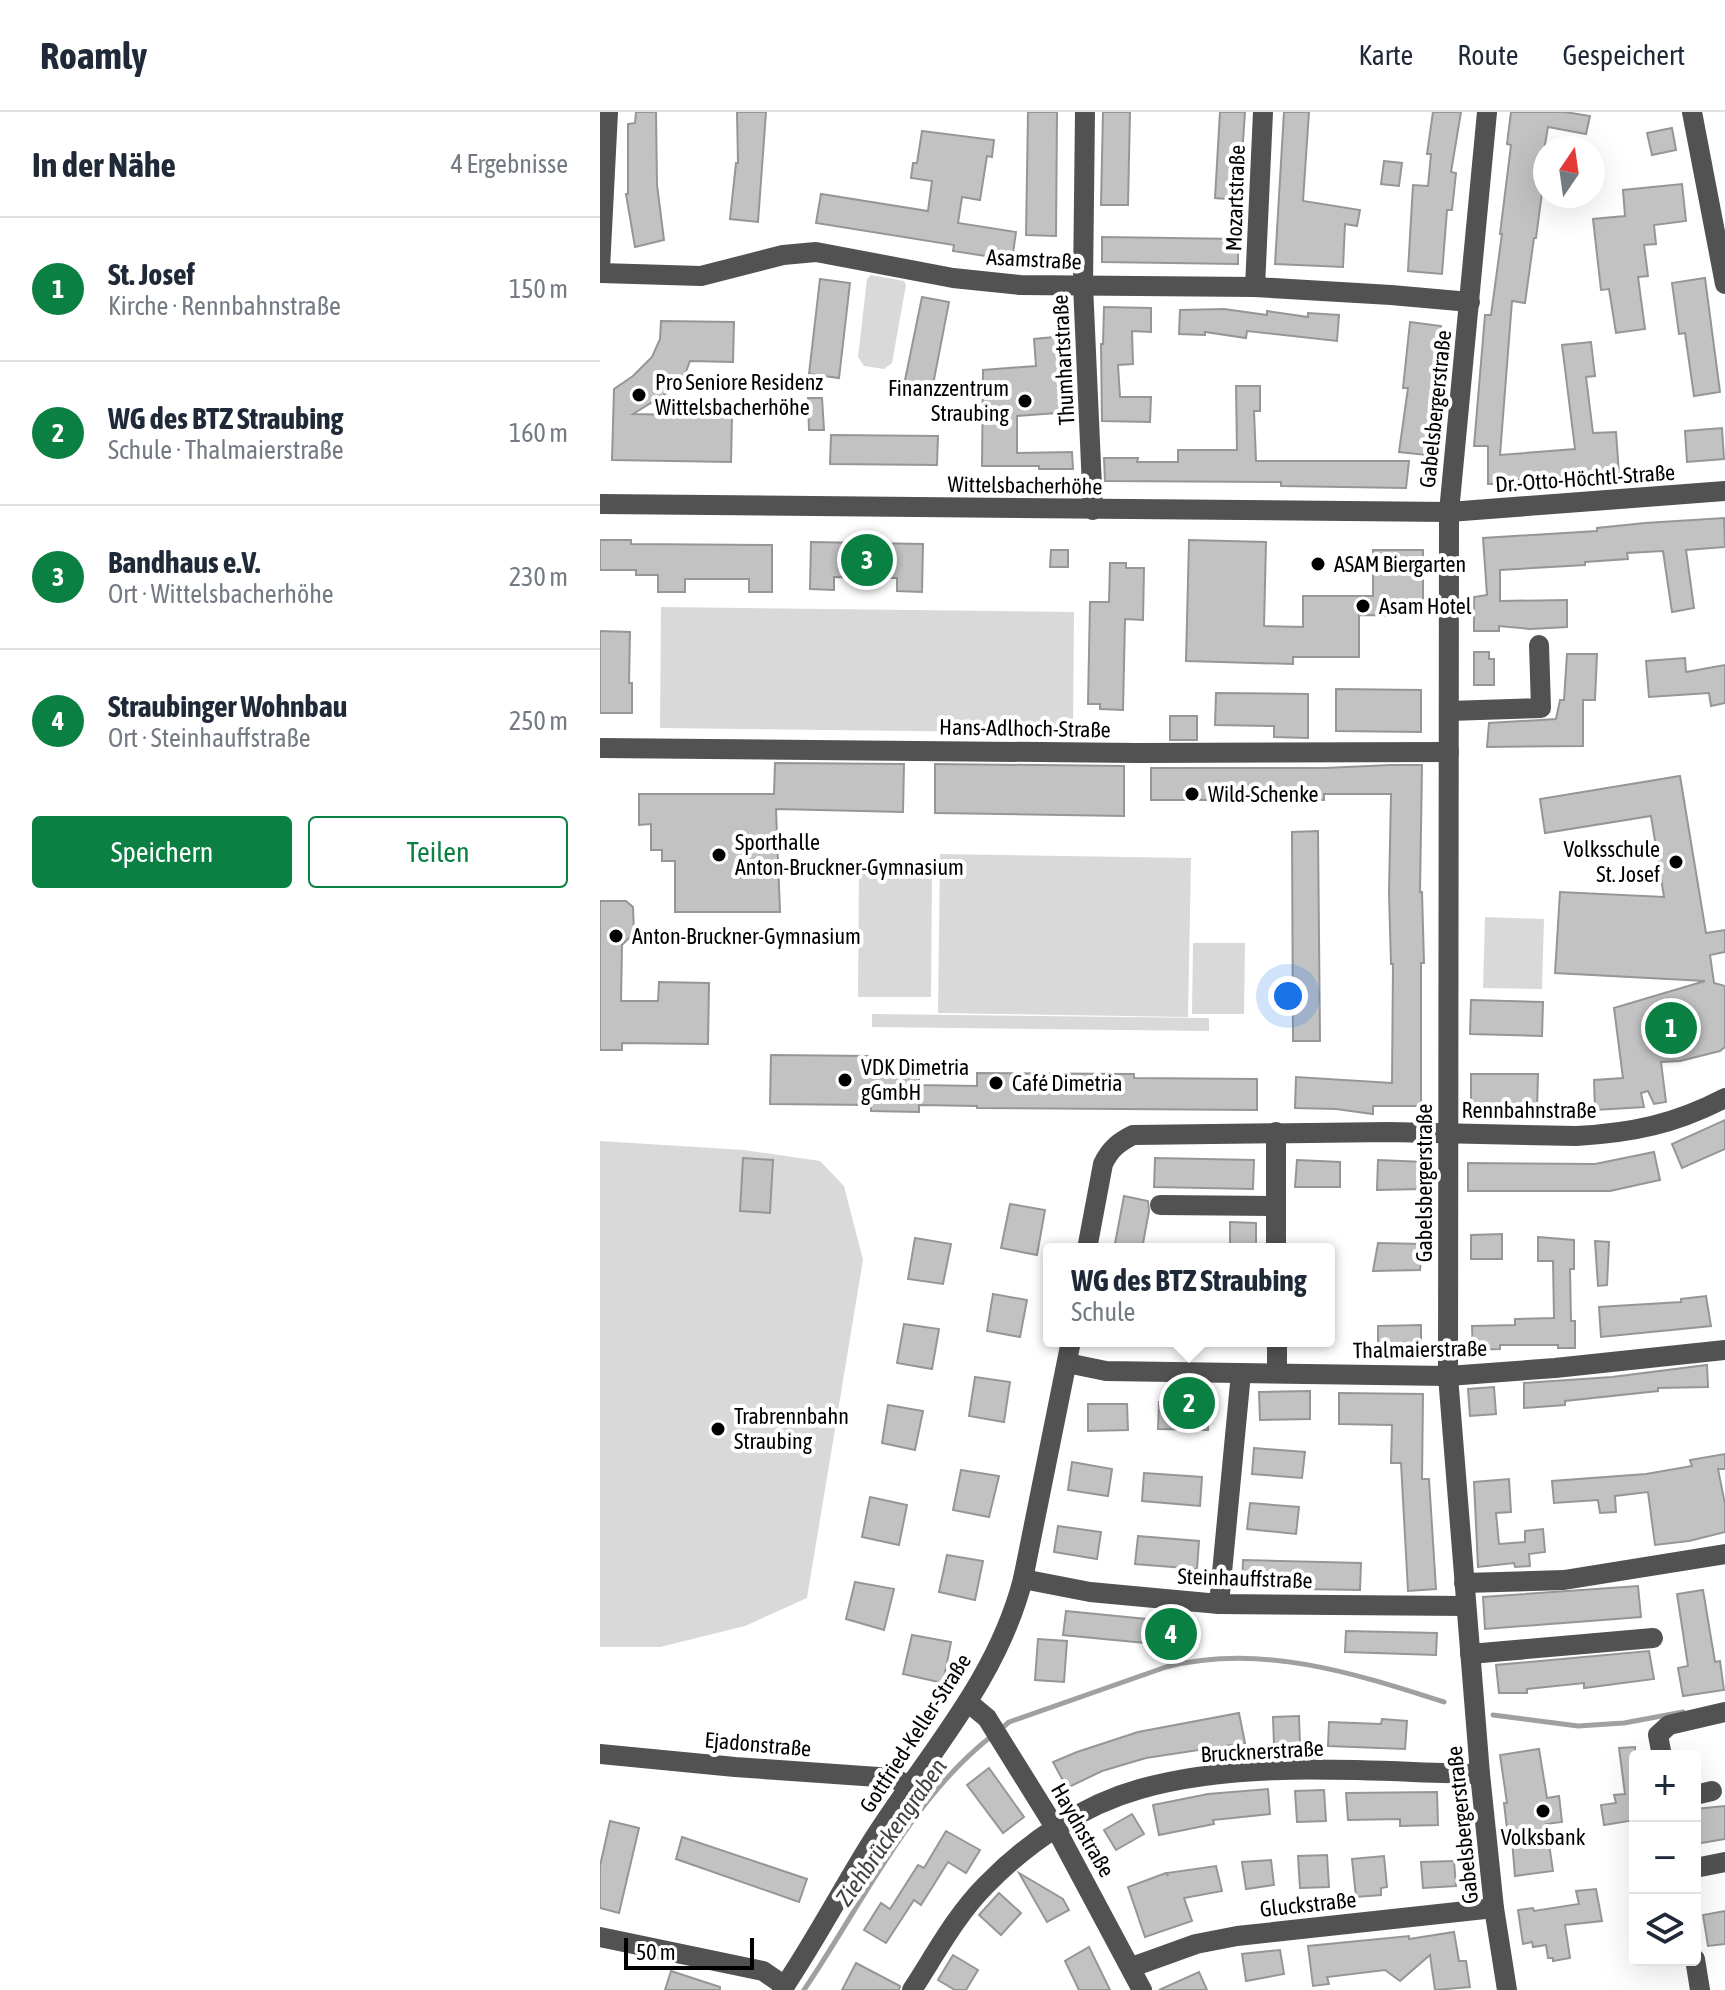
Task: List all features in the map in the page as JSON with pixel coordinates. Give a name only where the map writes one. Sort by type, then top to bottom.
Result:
[{"type":"street","points":[[600,271],[608,112]]},
{"type":"street","name":"Thumhartstraße","points":[[1085,112],[1083,285],[1093,510]]},
{"type":"street","name":"Mozartstraße","points":[[1255,287],[1263,112]]},
{"type":"street","name":"Gabelsbergerstraße","points":[[1487,112],[1449,512],[1448,1376],[1480,1774],[1494,1908],[1507,1990]]},
{"type":"street","points":[[1692,112],[1725,284]]},
{"type":"street","name":"Asamstraße","points":[[600,271],[701,276],[783,255],[816,252],[953,278],[1020,285],[1255,287],[1470,302]]},
{"type":"street","name":"Dr.-Otto-Höchtl-Straße","points":[[1449,512],[1725,491]]},
{"type":"street","name":"Wittelsbacherhöhe","points":[[600,504],[1449,512]]},
{"type":"street","points":[[1449,711],[1541,708],[1539,645]]},
{"type":"street","name":"Hans-Adlhoch-Straße","points":[[600,748],[1138,753],[1449,752]]},
{"type":"street","name":"Rennbahnstraße","points":[[1088,1243],[1103,1164],[1120,1141],[1133,1135],[1276,1132],[1621,1134],[1684,1117],[1725,1098]]},
{"type":"street","points":[[1276,1132],[1276,1243]]},
{"type":"street","points":[[1160,1205],[1276,1206]]},
{"type":"street","name":"Gottfried-Keller-Straße","points":[[784,1988],[872,1842],[969,1703],[998,1649],[1017,1603],[1023,1579],[1070,1347]]},
{"type":"street","points":[[1277,1347],[1277,1373]]},
{"type":"street","name":"Thalmaierstraße","points":[[1067,1363],[1106,1371],[1448,1376],[1725,1350]]},
{"type":"street","points":[[1219,1604],[1241,1373]]},
{"type":"street","points":[[1464,1583],[1564,1580],[1725,1554]]},
{"type":"street","name":"Steinhauffstraße","points":[[1023,1579],[1090,1592],[1219,1604],[1466,1606]]},
{"type":"street","points":[[1470,1654],[1653,1638]]},
{"type":"street","name":"Haydnstraße","points":[[969,1703],[987,1718],[1056,1829],[1142,1990]]},
{"type":"street","points":[[1660,1746],[1669,1725],[1725,1712]]},
{"type":"street","name":"Ejadonstraße","points":[[600,1754],[892,1778],[911,1786]]},
{"type":"street","name":"Brucknerstraße","points":[[912,1990],[952,1928],[984,1887],[1026,1849],[1096,1805],[1138,1789],[1232,1772],[1480,1774]]},
{"type":"street","points":[[1701,1867],[1725,1862]]},
{"type":"street","name":"Gluckstraße","points":[[1132,1967],[1196,1944],[1237,1936],[1494,1908]]},
{"type":"street","points":[[600,1937],[763,1971],[784,1988]]},
{"type":"street","points":[[1696,1966],[1700,1990]]},
{"type":"shaded area","points":[[871,275],[904,281],[906,285],[892,363],[884,369],[864,366],[858,357],[867,279]]},
{"type":"shaded area","points":[[661,607],[1074,612],[1073,733],[660,728]]},
{"type":"shaded area","points":[[940,854],[1191,858],[1188,1017],[938,1013]]},
{"type":"shaded area","points":[[859,870],[932,870],[931,997],[858,997]]},
{"type":"shaded area","points":[[1485,917],[1544,919],[1542,989],[1483,988]]},
{"type":"shaded area","points":[[1193,943],[1245,943],[1244,1014],[1192,1014]]},
{"type":"shaded area","points":[[872,1014],[1209,1018],[1209,1031],[872,1027]]},
{"type":"shaded area","name":"Trabrennbahn Straubing","points":[[600,1141],[744,1150],[820,1161],[844,1186],[863,1260],[807,1598],[745,1626],[660,1647],[600,1647]]},
{"type":"building","points":[[636,112],[656,112],[657,185],[664,240],[635,247],[626,194],[628,124],[635,123]]},
{"type":"building","points":[[737,112],[766,112],[758,222],[730,219],[738,163]]},
{"type":"building","points":[[1028,112],[1057,112],[1056,236],[1026,235]]},
{"type":"building","points":[[1103,112],[1130,112],[1128,205],[1101,205]]},
{"type":"building","points":[[1220,112],[1245,112],[1239,200],[1215,198]]},
{"type":"building","points":[[1284,112],[1309,112],[1303,201],[1360,210],[1357,226],[1345,224],[1343,267],[1275,264]]},
{"type":"building","points":[[1433,112],[1461,112],[1451,172],[1456,173],[1452,210],[1447,210],[1442,274],[1408,271],[1413,185],[1428,186],[1431,154],[1427,154]]},
{"type":"building","points":[[1511,112],[1565,112],[1590,116],[1586,134],[1548,127],[1546,136],[1533,136],[1533,208],[1540,208],[1525,303],[1512,301],[1500,455],[1575,449],[1562,345],[1591,342],[1595,376],[1586,377],[1593,433],[1616,432],[1619,474],[1488,484],[1488,446],[1474,446],[1485,315],[1491,315],[1502,234],[1511,145],[1507,144]]},
{"type":"building","points":[[1672,128],[1676,150],[1652,155],[1647,133]]},
{"type":"building","points":[[922,131],[994,140],[992,157],[987,156],[980,200],[962,197],[958,223],[1016,232],[1012,260],[953,251],[954,245],[816,223],[821,194],[928,211],[932,181],[911,178],[913,163],[917,163]]},
{"type":"building","points":[[1384,161],[1402,163],[1399,186],[1381,184]]},
{"type":"building","points":[[1682,184],[1686,221],[1654,225],[1656,244],[1644,245],[1648,276],[1638,277],[1645,329],[1616,333],[1609,289],[1601,290],[1593,219],[1625,216],[1623,190]]},
{"type":"building","points":[[1102,237],[1238,239],[1238,264],[1102,262]]},
{"type":"building","points":[[1705,278],[1720,392],[1694,396],[1685,333],[1679,334],[1672,283]]},
{"type":"building","points":[[820,279],[850,283],[839,378],[809,374]]},
{"type":"building","points":[[922,297],[949,302],[931,395],[903,390]]},
{"type":"building","points":[[1104,307],[1151,308],[1151,332],[1132,331],[1133,364],[1118,365],[1120,397],[1151,397],[1150,422],[1102,421]]},
{"type":"building","points":[[1224,309],[1267,315],[1267,311],[1308,317],[1308,313],[1339,315],[1337,341],[1247,331],[1246,338],[1205,332],[1205,335],[1179,334],[1180,310]]},
{"type":"building","name":"Pro Seniore Residenz Wittelsbacherhöhe","points":[[661,321],[734,322],[733,362],[690,361],[684,377],[672,390],[633,414],[732,416],[731,462],[612,460],[614,389],[652,357],[660,339]]},
{"type":"building","points":[[1410,322],[1441,326],[1426,455],[1399,452],[1408,388],[1403,388]]},
{"type":"building","name":"Finanzzentrum Straubing","points":[[1064,336],[1070,412],[1017,416],[1017,453],[1072,452],[1073,469],[982,466],[983,370],[1036,366],[1034,339]]},
{"type":"building","points":[[1236,386],[1260,386],[1260,411],[1254,411],[1256,461],[1409,461],[1406,488],[1281,486],[1281,482],[1105,481],[1104,458],[1178,462],[1178,450],[1237,450]]},
{"type":"building","points":[[808,398],[822,398],[824,430],[809,430]]},
{"type":"building","points":[[1722,428],[1724,459],[1687,462],[1685,431]]},
{"type":"building","points":[[831,435],[938,436],[937,465],[830,464]]},
{"type":"building","points":[[1724,518],[1725,547],[1686,550],[1694,608],[1672,612],[1663,551],[1627,553],[1628,559],[1585,562],[1585,565],[1500,570],[1500,601],[1567,600],[1567,627],[1530,629],[1499,626],[1499,631],[1474,631],[1474,597],[1487,595],[1483,538],[1597,531],[1597,528],[1645,523]]},
{"type":"building","points":[[600,540],[631,540],[631,544],[772,545],[772,592],[749,592],[749,579],[685,579],[685,592],[658,592],[658,575],[636,575],[636,570],[600,570]]},
{"type":"building","points":[[1189,540],[1266,542],[1264,626],[1303,627],[1303,596],[1373,596],[1373,550],[1423,550],[1423,616],[1359,615],[1359,657],[1293,657],[1293,664],[1186,661]]},
{"type":"building","points":[[811,542],[923,544],[922,592],[897,591],[897,578],[834,577],[834,590],[810,589]]},
{"type":"building","points":[[1051,550],[1068,550],[1068,567],[1050,567]]},
{"type":"building","points":[[1110,563],[1126,563],[1126,568],[1144,568],[1143,620],[1125,619],[1123,710],[1100,709],[1100,704],[1088,704],[1090,602],[1109,602]]},
{"type":"building","points":[[600,631],[630,632],[632,713],[600,713]]},
{"type":"building","points":[[1474,652],[1489,652],[1489,659],[1494,659],[1494,685],[1474,685]]},
{"type":"building","points":[[1567,654],[1597,654],[1595,700],[1583,700],[1583,746],[1487,747],[1489,723],[1556,719],[1560,700],[1564,700]]},
{"type":"building","points":[[1685,658],[1686,672],[1725,665],[1725,703],[1711,706],[1709,693],[1649,697],[1646,661]]},
{"type":"building","points":[[1336,689],[1421,690],[1421,732],[1336,731]]},
{"type":"building","points":[[1216,693],[1308,694],[1308,738],[1274,737],[1274,726],[1215,725]]},
{"type":"building","points":[[1170,716],[1197,716],[1197,740],[1170,740]]},
{"type":"building","name":"Sporthalle Anton-Bruckner-Gymnasium","points":[[775,763],[904,764],[903,812],[776,809],[780,912],[675,912],[675,861],[662,861],[662,850],[651,850],[651,824],[639,825],[639,794],[774,794]]},
{"type":"building","points":[[935,764],[1124,766],[1124,816],[935,813]]},
{"type":"building","points":[[1422,765],[1420,892],[1424,963],[1421,963],[1421,1106],[1373,1106],[1373,1114],[1295,1108],[1296,1077],[1392,1083],[1391,794],[1324,794],[1324,800],[1151,800],[1151,768]]},
{"type":"building","name":"Volksschule St. Josef","points":[[1680,776],[1706,933],[1725,930],[1725,952],[1710,955],[1714,983],[1725,986],[1725,1047],[1680,1061],[1661,1062],[1666,1102],[1654,1104],[1648,1091],[1641,1093],[1644,1107],[1595,1110],[1594,1080],[1623,1078],[1614,1008],[1705,981],[1555,973],[1560,892],[1664,897],[1651,816],[1545,833],[1540,799]]},
{"type":"building","points":[[1318,831],[1320,1041],[1293,1041],[1292,832]]},
{"type":"building","name":"Anton-Bruckner-Gymnasium","points":[[600,901],[626,901],[633,907],[634,933],[622,945],[621,1001],[658,1001],[659,982],[709,983],[708,1044],[622,1043],[622,1050],[600,1050]]},
{"type":"building","points":[[1471,1000],[1543,1002],[1542,1036],[1470,1034]]},
{"type":"building","points":[[771,1055],[872,1056],[871,1074],[919,1074],[919,1085],[977,1086],[977,1073],[1257,1079],[1257,1110],[919,1105],[919,1112],[871,1111],[871,1105],[770,1104]]},
{"type":"building","points":[[1471,1074],[1538,1074],[1537,1110],[1471,1110]]},
{"type":"building","points":[[1725,1120],[1725,1149],[1682,1168],[1672,1144]]},
{"type":"building","points":[[1654,1152],[1660,1180],[1610,1191],[1468,1191],[1468,1163],[1595,1164]]},
{"type":"building","points":[[743,1158],[773,1160],[770,1213],[740,1211]]},
{"type":"building","points":[[1155,1158],[1254,1160],[1253,1189],[1154,1187]]},
{"type":"building","points":[[1297,1160],[1340,1162],[1340,1187],[1295,1187]]},
{"type":"building","points":[[1378,1160],[1424,1162],[1423,1189],[1377,1190]]},
{"type":"building","points":[[1124,1196],[1148,1201],[1143,1243],[1115,1243]]},
{"type":"building","points":[[1010,1204],[1045,1210],[1037,1255],[1001,1248]]},
{"type":"building","points":[[1230,1222],[1256,1223],[1256,1243],[1230,1243]]},
{"type":"building","points":[[1502,1234],[1502,1259],[1471,1259],[1471,1235]]},
{"type":"building","points":[[1538,1237],[1574,1240],[1574,1269],[1570,1269],[1575,1348],[1500,1345],[1500,1349],[1473,1350],[1472,1326],[1515,1325],[1515,1319],[1554,1318],[1553,1261],[1538,1261]]},
{"type":"building","points":[[915,1238],[951,1244],[943,1284],[908,1279]]},
{"type":"building","points":[[1595,1241],[1609,1242],[1607,1285],[1598,1286]]},
{"type":"building","points":[[1378,1243],[1422,1244],[1420,1270],[1373,1271]]},
{"type":"building","points":[[993,1294],[1027,1300],[1020,1337],[987,1331]]},
{"type":"building","points":[[1706,1296],[1711,1326],[1601,1337],[1599,1307],[1681,1302],[1681,1299]]},
{"type":"building","points":[[904,1324],[939,1329],[932,1369],[897,1363]]},
{"type":"building","points":[[1421,1325],[1421,1350],[1378,1350],[1378,1326]]},
{"type":"building","points":[[1707,1365],[1708,1387],[1658,1388],[1658,1391],[1565,1401],[1565,1405],[1524,1408],[1524,1383],[1612,1377]]},
{"type":"building","points":[[975,1377],[1010,1382],[1004,1422],[969,1416]]},
{"type":"building","points":[[1494,1387],[1496,1414],[1470,1416],[1468,1389]]},
{"type":"building","points":[[1310,1391],[1310,1419],[1260,1420],[1259,1392]]},
{"type":"building","points":[[1339,1393],[1423,1394],[1422,1479],[1429,1479],[1436,1589],[1408,1591],[1401,1463],[1391,1463],[1392,1425],[1339,1424]]},
{"type":"building","points":[[1159,1402],[1208,1404],[1208,1430],[1158,1429]]},
{"type":"building","points":[[1088,1404],[1127,1404],[1128,1430],[1088,1431]]},
{"type":"building","points":[[888,1405],[923,1411],[915,1450],[882,1443]]},
{"type":"building","points":[[1254,1448],[1305,1452],[1302,1478],[1252,1474]]},
{"type":"building","points":[[1725,1454],[1725,1469],[1718,1469],[1725,1504],[1725,1532],[1655,1545],[1648,1492],[1615,1496],[1616,1512],[1600,1513],[1598,1500],[1554,1503],[1552,1481],[1646,1474],[1692,1466],[1690,1460]]},
{"type":"building","points":[[1072,1462],[1112,1469],[1108,1496],[1068,1490]]},
{"type":"building","points":[[961,1470],[999,1476],[989,1517],[953,1510]]},
{"type":"building","points":[[1144,1473],[1202,1477],[1200,1506],[1142,1501]]},
{"type":"building","points":[[1509,1479],[1511,1512],[1496,1513],[1499,1544],[1525,1542],[1525,1531],[1543,1529],[1545,1552],[1529,1554],[1530,1566],[1515,1567],[1514,1563],[1478,1567],[1474,1482]]},
{"type":"building","points":[[870,1497],[907,1505],[899,1545],[862,1537]]},
{"type":"building","points":[[1250,1503],[1299,1507],[1296,1534],[1247,1529]]},
{"type":"building","points":[[1058,1526],[1101,1532],[1097,1559],[1054,1552]]},
{"type":"building","points":[[1138,1536],[1199,1541],[1197,1569],[1135,1564]]},
{"type":"building","points":[[947,1555],[983,1561],[975,1600],[939,1592]]},
{"type":"building","points":[[1243,1560],[1361,1563],[1360,1590],[1242,1588]]},
{"type":"building","points":[[855,1582],[894,1589],[884,1630],[846,1619]]},
{"type":"building","points":[[1638,1586],[1641,1617],[1485,1629],[1483,1597]]},
{"type":"building","points":[[1703,1590],[1715,1662],[1720,1661],[1724,1690],[1683,1696],[1678,1668],[1688,1666],[1677,1594]]},
{"type":"building","points":[[1066,1611],[1197,1624],[1196,1648],[1063,1635]]},
{"type":"building","points":[[1346,1631],[1437,1633],[1436,1655],[1345,1652]]},
{"type":"building","points":[[912,1635],[951,1642],[943,1683],[903,1674]]},
{"type":"building","points":[[1038,1639],[1067,1641],[1064,1682],[1035,1680]]},
{"type":"building","points":[[1649,1651],[1654,1679],[1584,1688],[1584,1683],[1527,1689],[1527,1693],[1499,1693],[1496,1665]]},
{"type":"building","points":[[1239,1713],[1245,1743],[1146,1758],[1102,1771],[1067,1788],[1053,1762],[1138,1732]]},
{"type":"building","points":[[1299,1716],[1300,1745],[1274,1745],[1273,1717]]},
{"type":"building","points":[[1382,1719],[1407,1721],[1405,1749],[1328,1746],[1329,1722],[1381,1724]]},
{"type":"building","points":[[1635,1747],[1635,1750],[1629,1750],[1629,1821],[1604,1825],[1601,1805],[1616,1803],[1614,1795],[1625,1794],[1619,1748]]},
{"type":"building","points":[[1539,1749],[1547,1798],[1559,1796],[1562,1822],[1546,1824],[1553,1871],[1515,1876],[1500,1755]]},
{"type":"building","points":[[989,1768],[1024,1817],[1003,1833],[967,1785]]},
{"type":"building","points":[[1268,1789],[1270,1814],[1213,1820],[1214,1824],[1159,1835],[1153,1805],[1208,1794]]},
{"type":"building","points":[[1324,1790],[1326,1821],[1297,1822],[1295,1791]]},
{"type":"building","points":[[1437,1792],[1438,1825],[1400,1826],[1400,1819],[1348,1820],[1346,1793]]},
{"type":"building","points":[[1725,1806],[1725,1839],[1701,1843],[1701,1808]]},
{"type":"building","points":[[1132,1814],[1144,1834],[1116,1850],[1104,1830]]},
{"type":"building","points":[[610,1821],[639,1828],[619,1913],[600,1908],[600,1866]]},
{"type":"building","points":[[946,1831],[980,1850],[966,1873],[948,1862],[921,1905],[914,1900],[886,1943],[864,1930],[881,1903],[890,1909],[918,1865],[924,1868]]},
{"type":"building","points":[[682,1837],[807,1879],[799,1902],[676,1859]]},
{"type":"building","points":[[1327,1855],[1329,1887],[1300,1888],[1298,1856]]},
{"type":"building","points":[[1384,1856],[1387,1887],[1381,1888],[1381,1895],[1356,1897],[1352,1859]]},
{"type":"building","points":[[1271,1860],[1274,1885],[1246,1889],[1242,1862]]},
{"type":"building","points":[[1454,1861],[1456,1886],[1423,1888],[1421,1862]]},
{"type":"building","points":[[1216,1866],[1222,1891],[1184,1898],[1192,1921],[1145,1937],[1128,1887],[1166,1873],[1168,1876],[1167,1873]]},
{"type":"building","points":[[1019,1873],[1063,1899],[1069,1910],[1047,1922]]},
{"type":"building","points":[[1596,1889],[1602,1921],[1565,1925],[1570,1958],[1553,1961],[1553,1958],[1548,1958],[1546,1945],[1533,1947],[1532,1942],[1523,1944],[1518,1910],[1533,1908],[1534,1911],[1579,1904],[1576,1891]]},
{"type":"building","points":[[999,1893],[1021,1913],[1001,1935],[979,1915]]},
{"type":"building","points":[[1725,1911],[1725,1944],[1708,1946],[1703,1915]]},
{"type":"building","points":[[1454,1932],[1459,1961],[1466,1961],[1470,1987],[1435,1990],[1430,1955],[1400,1981],[1385,1970],[1327,1977],[1329,1984],[1313,1986],[1308,1946],[1409,1936],[1409,1939]]},
{"type":"building","points":[[1089,1947],[1110,1990],[1079,1990],[1065,1961]]},
{"type":"building","points":[[1280,1950],[1284,1974],[1246,1981],[1242,1954]]},
{"type":"building","points":[[953,1955],[978,1970],[966,1990],[955,1990],[938,1980]]},
{"type":"building","points":[[856,1963],[900,1986],[899,1990],[842,1990]]},
{"type":"building","points":[[671,1971],[720,1987],[720,1990],[665,1990]]},
{"type":"building","points":[[1199,1972],[1207,1990],[1159,1990]]},
{"type":"waterway","name":"Ziehbrückengraben","points":[[1001,1729],[1009,1722],[1166,1667],[1202,1660],[1237,1658],[1307,1665],[1376,1681],[1444,1702]]},
{"type":"waterway","name":"Ziehbrückengraben","points":[[1493,1715],[1578,1726],[1624,1723],[1683,1712]]},
{"type":"waterway","name":"Ziehbrückengraben","points":[[804,1990],[912,1821],[937,1789],[993,1735]]},
{"type":"place","name":"Pro Seniore Residenz Wittelsbacherhöhe","points":[[639,395]]},
{"type":"place","name":"Finanzzentrum Straubing","points":[[1025,401]]},
{"type":"place","name":"Bandhaus e.V.","points":[[867,560]]},
{"type":"place","name":"ASAM Biergarten","points":[[1318,564]]},
{"type":"place","name":"Asam Hotel","points":[[1363,606]]},
{"type":"place","name":"Wild-Schenke","points":[[1192,794]]},
{"type":"place","name":"Sporthalle Anton-Bruckner-Gymnasium","points":[[719,855]]},
{"type":"place","name":"Volksschule St. Josef","points":[[1676,862]]},
{"type":"place","name":"Anton-Bruckner-Gymnasium","points":[[616,936]]},
{"type":"place","name":"St. Josef","points":[[1671,1028]]},
{"type":"place","name":"VDK Dimetria gGmbH","points":[[845,1080]]},
{"type":"place","name":"Café Dimetria","points":[[996,1083]]},
{"type":"place","name":"WG des BTZ Straubing","points":[[1189,1403]]},
{"type":"place","name":"Trabrennbahn Straubing","points":[[718,1429]]},
{"type":"place","name":"Straubinger Wohnbau","points":[[1171,1634]]},
{"type":"place","name":"Volksbank","points":[[1543,1811]]}]
